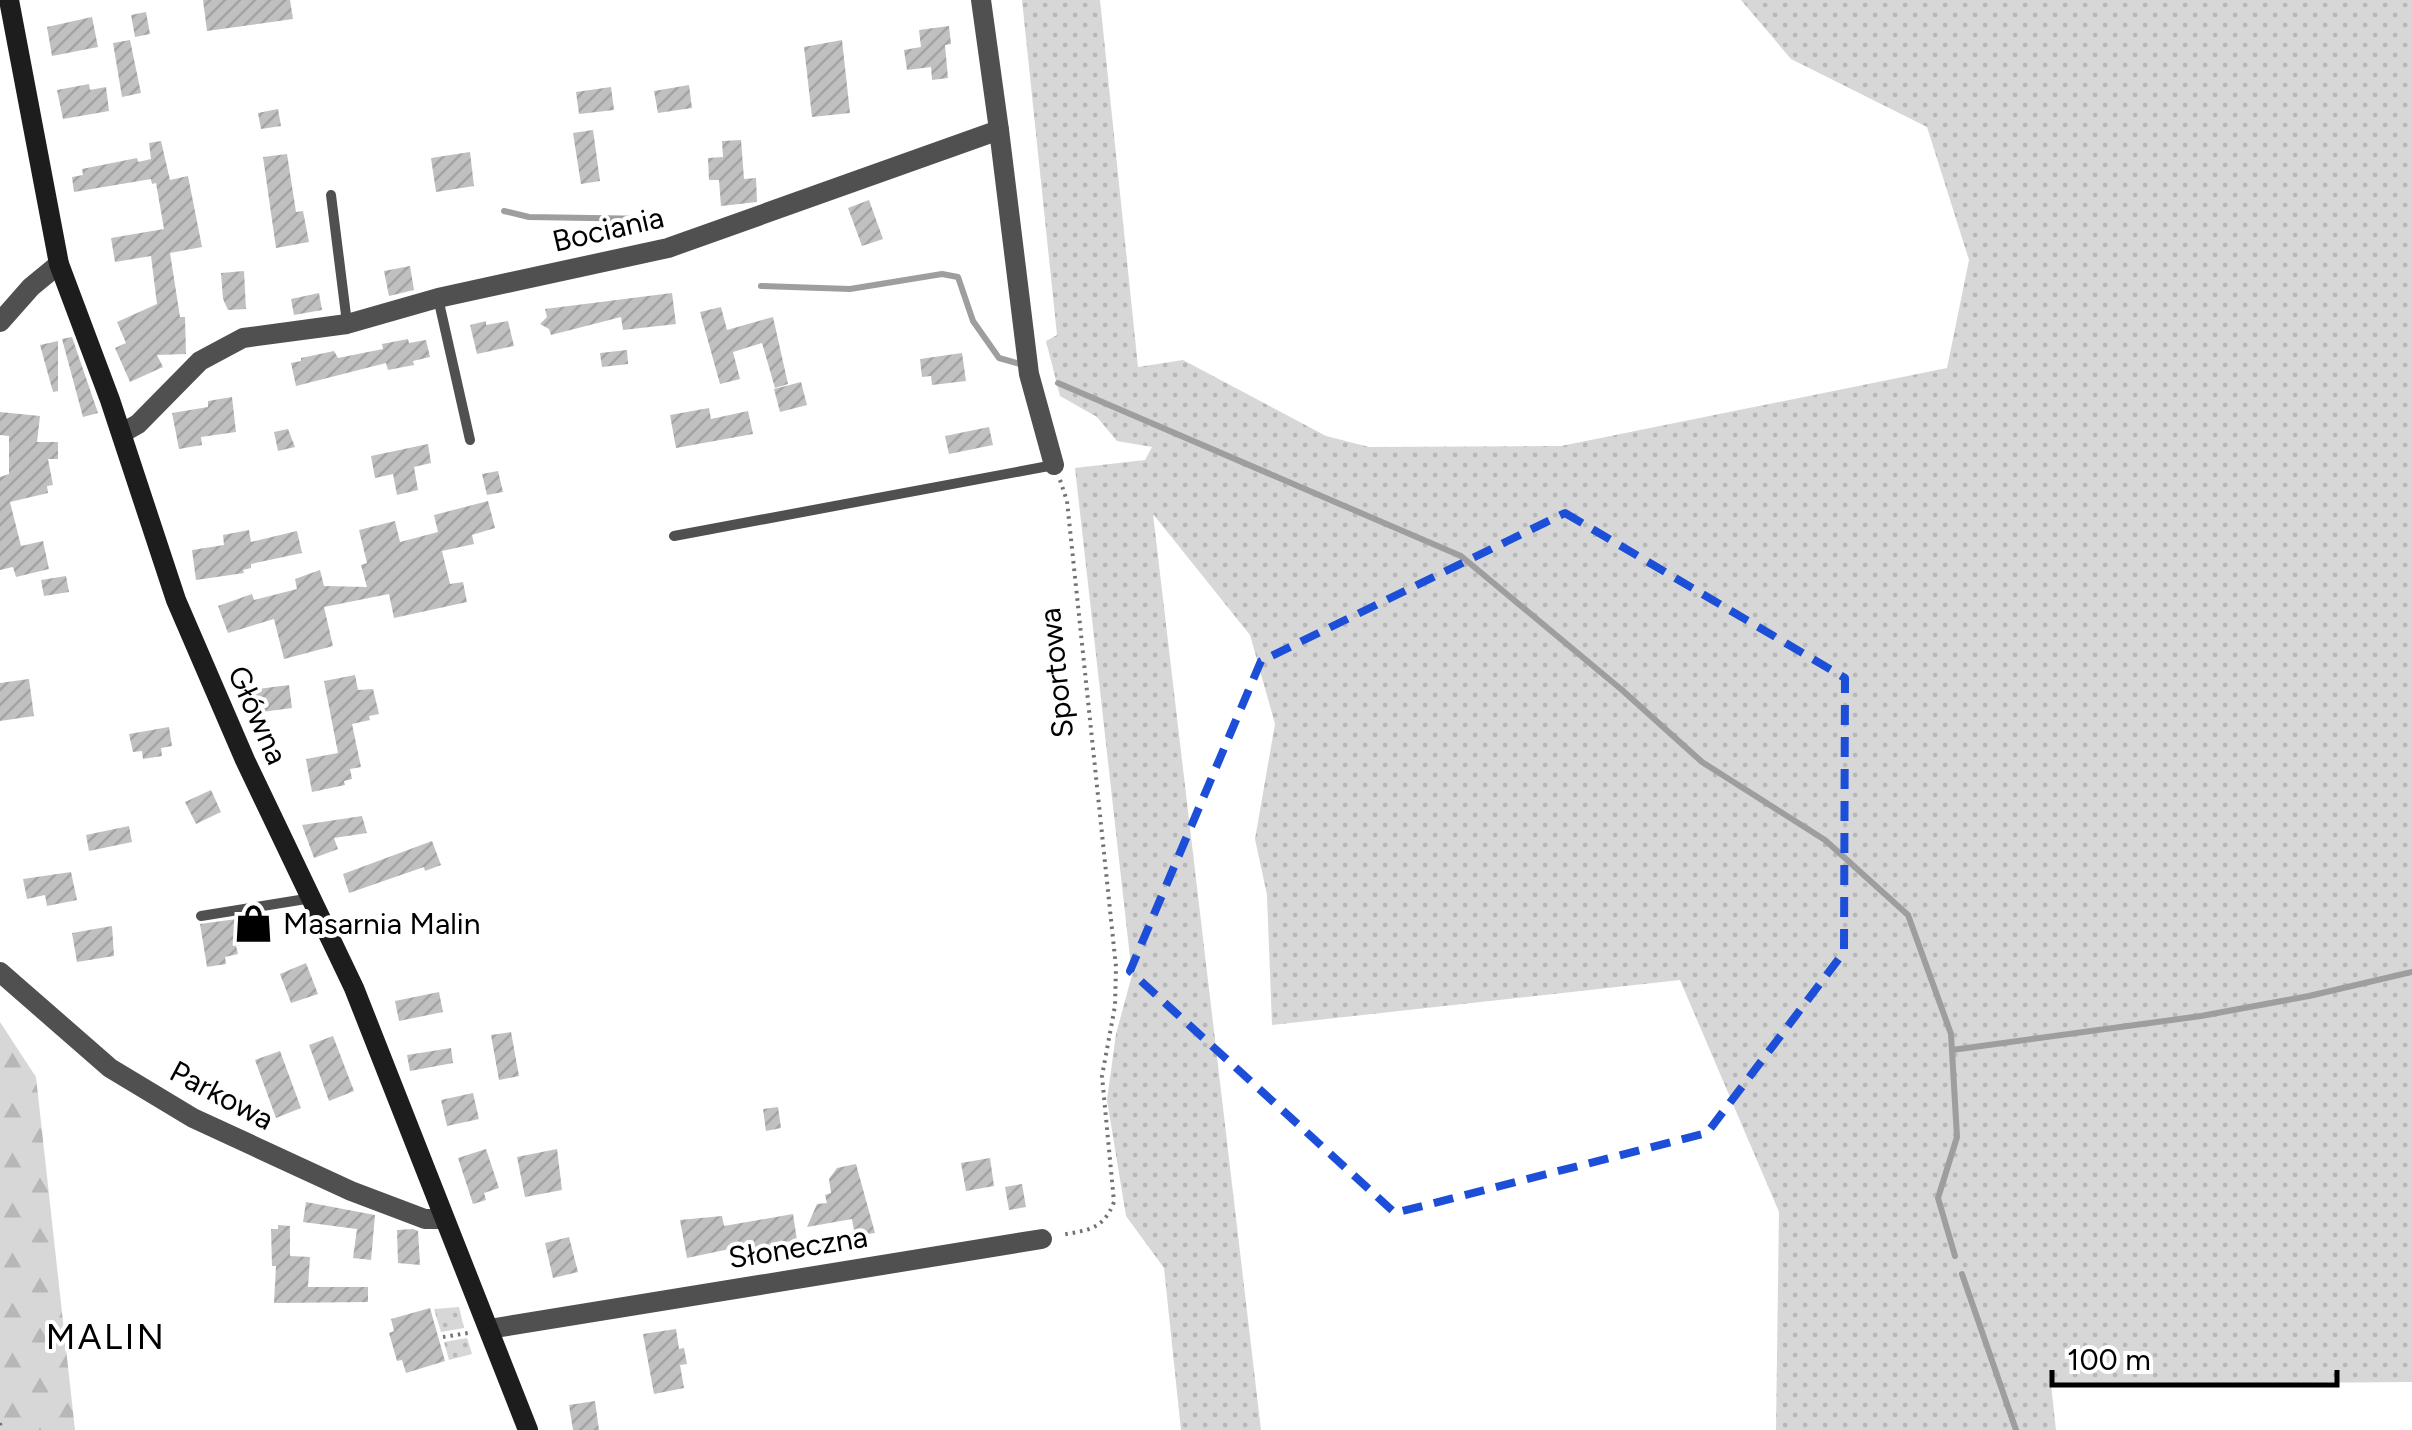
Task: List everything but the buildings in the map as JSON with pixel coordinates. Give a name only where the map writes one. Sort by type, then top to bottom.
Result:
[{"type":"street","name":"Główna","points":[[10,0],[59,264],[122,433],[157,546],[194,646],[372,1032],[528,1430]]},
{"type":"street","points":[[981,0],[1029,374],[1054,465]]},
{"type":"street","name":"Bociania","points":[[122,433],[138,424],[184,375],[215,351],[244,338],[347,324],[438,298],[668,248],[1000,130]]},
{"type":"street","points":[[0,322],[30,287],[59,264]]},
{"type":"street","name":"Parkowa","points":[[0,972],[110,1068],[193,1118],[351,1191],[425,1219],[444,1220]]},
{"type":"street","name":"Słoneczna","points":[[490,1329],[1042,1238]]},
{"type":"lane","points":[[332,195],[347,324]]},
{"type":"lane","points":[[438,298],[470,440]]},
{"type":"lane","points":[[674,536],[1054,465]]},
{"type":"lane","points":[[201,916],[313,898]]},
{"type":"path","name":"Sportowa","points":[[1042,1238],[1091,1229],[1106,1220],[1114,1187],[1102,1076],[1115,1006],[1116,967],[1067,501],[1054,465]]},
{"type":"path","points":[[443,1337],[490,1329]]},
{"type":"path","points":[[0,1423],[1,1430]]},
{"type":"highlighted area","points":[[1565,513],[1845,678],[1844,952],[1707,1133],[1395,1213],[1130,971],[1261,661]]},
{"type":"green space","points":[[1022,0],[1100,0],[1138,367],[1183,360],[1326,436],[1369,447],[1561,446],[1947,368],[1969,260],[1927,127],[1791,59],[1741,0],[2412,0],[2412,1382],[2051,1385],[2056,1430],[1776,1430],[1779,1212],[1680,980],[1272,1025],[1267,895],[1255,839],[1275,724],[1250,635],[1153,514],[1261,1430],[1181,1430],[1164,1268],[1126,1216],[1107,1100],[1116,1034],[1132,975],[1075,468],[1145,460],[1152,447],[1117,441],[1097,417],[1060,396],[1046,341],[1057,335]]},
{"type":"green space","points":[[0,1022],[36,1077],[75,1430],[0,1430]]},
{"type":"green space","points":[[459,1307],[464,1328],[441,1332],[434,1309]]},
{"type":"green space","points":[[467,1338],[472,1354],[449,1360],[444,1342]]},
{"type":"waterway","points":[[504,211],[529,217],[652,219]]},
{"type":"waterway","points":[[761,286],[850,289],[942,274],[958,277],[973,321],[999,358],[1020,364]]},
{"type":"waterway","points":[[1058,383],[1461,556],[1702,762],[1825,840],[1908,915],[1951,1034],[1957,1137],[1938,1198],[1955,1256]]},
{"type":"waterway","points":[[1952,1050],[2201,1016],[2412,972]]},
{"type":"waterway","points":[[1962,1274],[2016,1430]]},
{"type":"place","name":"Masarnia Malin","points":[[253,923]]},
{"type":"district","name":"MALIN","points":[[106,1337]]}]
